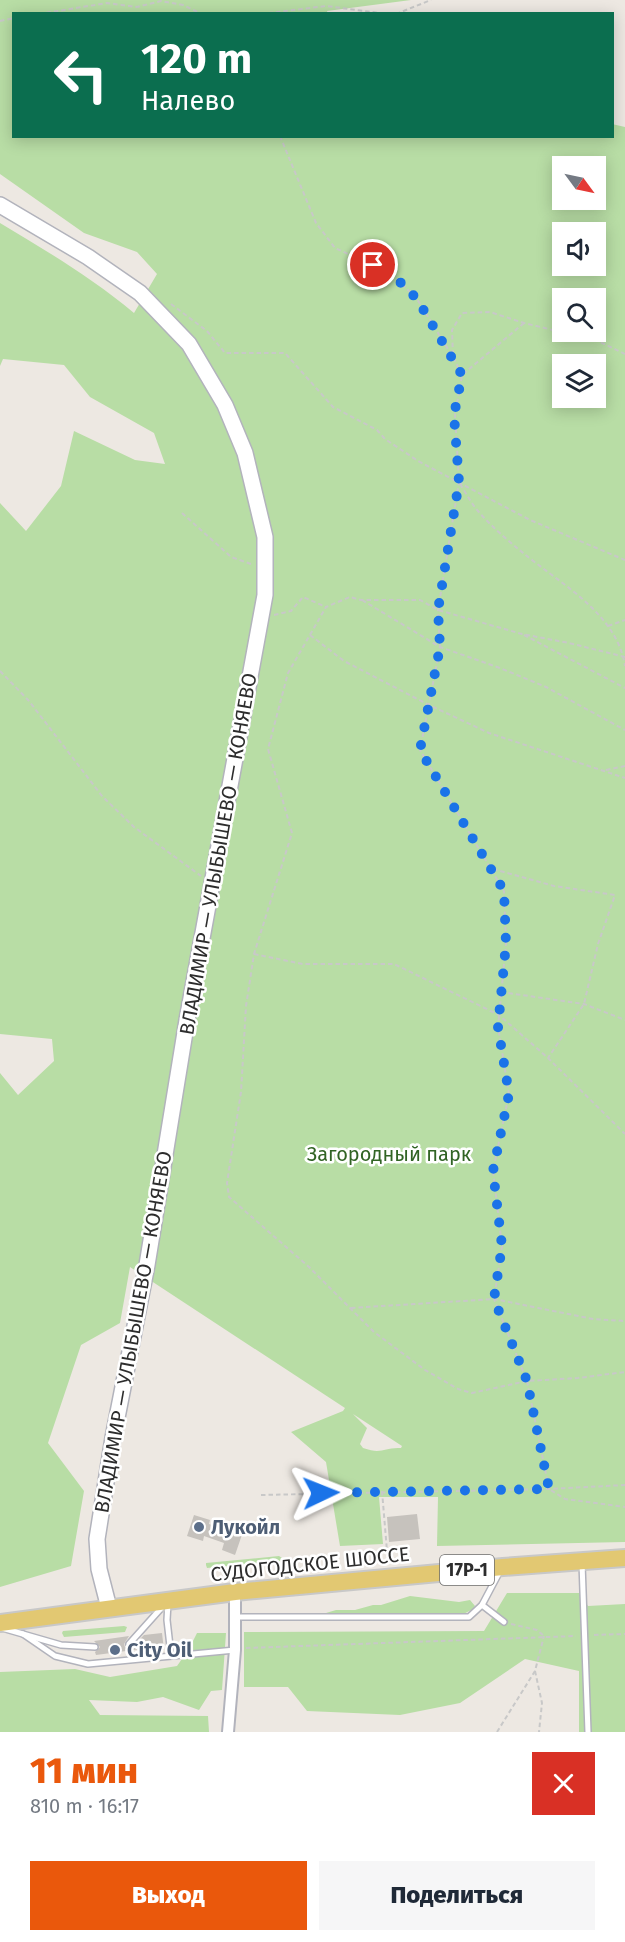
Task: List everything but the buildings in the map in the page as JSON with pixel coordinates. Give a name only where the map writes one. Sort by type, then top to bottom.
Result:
[{"type":"main road","name":"ВЛАДИМИР — УЛЫБЫШЕВО — КОНЯЕВО","points":[[0,205],[88,257],[140,293],[189,344],[225,405],[245,453],[265,537],[265,595],[147,1265],[108,1466],[97,1539],[99,1569],[109,1608]]},
{"type":"main road","name":"СУДОГОДСКОЕ ШОССЕ","points":[[0,1623],[235,1592],[625,1558]]},
{"type":"street","points":[[228,1732],[235,1650],[235,1592]]},
{"type":"lane","points":[[582,1561],[588,1732]]},
{"type":"lane","points":[[235,1617],[469,1617],[482,1605],[503,1567]]},
{"type":"lane","points":[[129,1644],[168,1601]]},
{"type":"lane","points":[[168,1601],[167,1620],[171,1655]]},
{"type":"lane","points":[[482,1605],[504,1623]]},
{"type":"lane","points":[[0,1628],[61,1645],[95,1647]]},
{"type":"lane","points":[[23,1634],[55,1656],[88,1664],[235,1650]]},
{"type":"path","points":[[401,12],[431,0]]},
{"type":"path","points":[[51,12],[107,3],[137,7],[161,1],[183,5],[198,12]]},
{"type":"path","points":[[280,12],[326,6],[372,12]]},
{"type":"path","points":[[281,138],[316,223],[335,248],[392,274],[417,299],[462,375],[454,415],[459,482],[438,610],[440,647],[420,750],[504,891],[506,944],[498,1027],[509,1094],[493,1171],[502,1246],[494,1299],[527,1381],[549,1489],[565,1499],[625,1507]]},
{"type":"path","points":[[170,304],[207,331],[225,353],[285,353],[333,407],[377,430],[385,439],[418,461],[530,520],[625,560]]},
{"type":"path","points":[[453,357],[452,330],[462,313],[490,312],[524,323],[598,341],[625,354]]},
{"type":"path","points":[[462,375],[524,323]]},
{"type":"path","points":[[459,482],[478,511],[523,552],[568,585],[608,626],[624,657],[625,666]]},
{"type":"path","points":[[182,513],[231,557],[265,570]]},
{"type":"path","points":[[261,618],[291,611],[303,597],[326,607]]},
{"type":"path","points":[[624,657],[522,634],[438,610],[420,600],[361,600],[350,597],[326,607],[288,673],[268,749],[292,833],[254,954],[246,1006],[242,1092],[227,1183],[229,1197],[293,1252],[374,1332],[417,1364],[458,1389],[472,1393],[527,1381],[625,1372]]},
{"type":"path","points":[[361,600],[440,647],[546,687],[625,730]]},
{"type":"path","points":[[608,626],[625,620]]},
{"type":"path","points":[[522,634],[625,688]]},
{"type":"path","points":[[310,635],[344,661],[489,733],[625,778]]},
{"type":"path","points":[[0,671],[28,700],[102,796],[134,827],[193,868],[212,886]]},
{"type":"path","points":[[603,771],[625,766]]},
{"type":"path","points":[[491,868],[554,886],[615,895],[598,944],[584,1004],[548,1058]]},
{"type":"path","points":[[254,954],[303,964],[394,964],[499,1015],[548,1058],[625,1134]]},
{"type":"path","points":[[501,992],[584,1004],[625,1020]]},
{"type":"path","points":[[349,1308],[494,1299],[593,1319],[625,1321]]},
{"type":"path","points":[[261,1495],[549,1489],[625,1485]]},
{"type":"path","points":[[382,1491],[389,1577]]},
{"type":"path","points":[[504,1623],[537,1630],[544,1636]]},
{"type":"path","points":[[235,1650],[251,1647],[544,1636]]},
{"type":"path","points":[[496,1732],[535,1671],[544,1636]]},
{"type":"path","points":[[535,1671],[542,1703],[539,1732]]},
{"type":"green space","name":"Загородный парк","points":[[0,0],[411,0],[327,12],[12,12],[12,138],[614,138],[614,124],[625,127],[625,1542],[437,1546],[438,1497],[379,1497],[383,1544],[340,1546],[326,1462],[291,1432],[343,1411],[345,1408],[130,1267],[120,1323],[81,1345],[48,1443],[84,1491],[71,1566],[0,1587],[0,1073],[18,1095],[54,1061],[52,1039],[0,1034],[0,503],[26,531],[61,486],[74,431],[135,460],[165,464],[154,433],[90,397],[64,365],[3,359],[0,366],[0,223],[86,277],[134,313],[157,274],[137,252],[84,233],[0,174]],"holes":[[[353,1414],[402,1446],[401,1448],[379,1451],[363,1448],[360,1444],[367,1428]]]},
{"type":"green space","points":[[279,1556],[282,1558],[280,1561],[207,1568],[206,1565],[206,1563]]},
{"type":"green space","points":[[507,1593],[579,1593],[588,1606],[625,1604],[625,1732],[579,1732],[579,1671],[525,1659],[460,1703],[400,1715],[307,1711],[288,1687],[244,1687],[244,1632],[484,1631]]},
{"type":"green space","points":[[410,1596],[459,1602],[470,1600],[475,1606],[456,1618],[327,1617],[326,1613],[381,1605]]},
{"type":"green space","points":[[127,1627],[125,1632],[64,1637],[62,1633],[63,1631]]},
{"type":"green space","points":[[197,1633],[226,1633],[222,1690],[211,1691],[199,1710],[163,1697],[137,1702],[89,1700],[100,1715],[208,1716],[209,1732],[0,1732],[0,1672],[75,1669],[110,1677],[177,1666]]},
{"type":"place","name":"Лукойл","points":[[199,1527]]},
{"type":"place","name":"City Oil","points":[[115,1650]]},
{"type":"route","points":[[321,1493],[549,1489],[527,1381],[494,1299],[502,1246],[493,1171],[509,1094],[498,1027],[506,944],[504,891],[420,750],[440,647],[438,610],[459,482],[454,415],[462,375],[417,299],[392,274],[373,265]]}]
